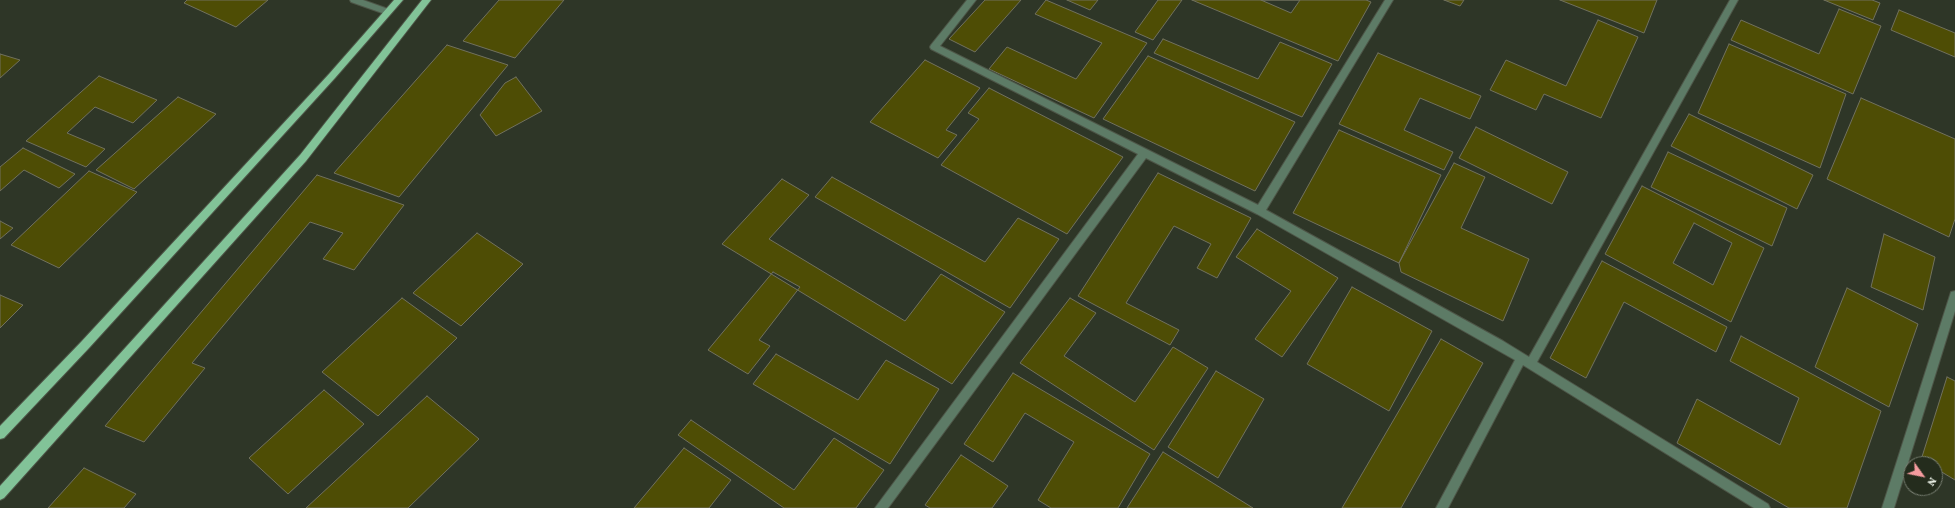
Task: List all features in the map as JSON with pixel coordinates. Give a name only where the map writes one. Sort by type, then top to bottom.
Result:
[{"type":"main road","points":[[0,434],[84,346],[316,94],[399,0]]},
{"type":"main road","points":[[0,494],[303,158],[427,0]]},
{"type":"street","points":[[354,0],[388,12]]},
{"type":"street","points":[[972,0],[934,47],[1143,154],[1260,211],[1527,360],[1764,508]]},
{"type":"street","points":[[1260,211],[1389,0]]},
{"type":"street","points":[[1442,508],[1734,0]]},
{"type":"street","points":[[881,508],[1143,154]]},
{"type":"street","points":[[1888,508],[1955,295]]},
{"type":"building","points":[[187,0],[268,0],[236,27],[184,3]]},
{"type":"building","points":[[499,0],[564,0],[515,58],[463,41]]},
{"type":"building","points":[[985,0],[1021,0],[975,52],[949,39]]},
{"type":"building","points":[[1046,0],[1147,43],[1094,118],[989,69],[1007,47],[1076,79],[1102,43],[1035,14]]},
{"type":"building","points":[[1067,0],[1098,0],[1090,10]]},
{"type":"building","points":[[1158,0],[1182,0],[1153,40],[1135,32]]},
{"type":"building","points":[[1192,0],[1366,0],[1371,2],[1338,61]]},
{"type":"building","points":[[1261,0],[1300,0],[1291,13]]},
{"type":"building","points":[[1444,0],[1464,0],[1460,6]]},
{"type":"building","points":[[1560,0],[1657,0],[1644,33]]},
{"type":"building","points":[[1824,0],[1872,0],[1880,3],[1873,20]]},
{"type":"building","points":[[1839,9],[1881,26],[1853,94],[1731,40],[1741,20],[1819,54]]},
{"type":"building","points":[[1899,10],[1955,33],[1955,57],[1891,30]]},
{"type":"building","points":[[1598,20],[1638,37],[1601,118],[1544,94],[1536,110],[1490,90],[1506,60],[1566,86]]},
{"type":"building","points":[[1163,39],[1258,79],[1280,42],[1332,64],[1302,117],[1154,53]]},
{"type":"building","points":[[1729,44],[1846,94],[1820,168],[1698,113]]},
{"type":"building","points":[[447,45],[508,65],[399,197],[334,173]]},
{"type":"building","points":[[1378,53],[1481,96],[1470,119],[1420,98],[1404,130],[1453,152],[1444,170],[1339,124]]},
{"type":"building","points":[[0,54],[20,60],[0,78]]},
{"type":"building","points":[[1148,56],[1295,122],[1255,191],[1103,119]]},
{"type":"building","points":[[925,60],[980,88],[946,130],[957,135],[938,158],[870,122]]},
{"type":"building","points":[[99,76],[157,100],[133,123],[95,107],[67,133],[105,149],[86,167],[26,141]]},
{"type":"building","points":[[516,77],[542,111],[496,136],[480,115],[505,83]]},
{"type":"building","points":[[989,88],[1123,157],[1067,234],[941,165],[979,119],[968,113]]},
{"type":"building","points":[[178,97],[216,114],[134,189],[96,170]]},
{"type":"building","points":[[1861,98],[1955,139],[1955,219],[1949,237],[1827,179]]},
{"type":"building","points":[[1689,114],[1813,175],[1797,209],[1671,146]]},
{"type":"building","points":[[1476,127],[1568,172],[1552,204],[1459,158]]},
{"type":"building","points":[[1339,130],[1441,175],[1399,263],[1293,213]]},
{"type":"building","points":[[23,148],[75,174],[59,188],[24,170],[0,191],[0,167]]},
{"type":"building","points":[[1668,152],[1787,208],[1772,246],[1651,187]]},
{"type":"building","points":[[1454,163],[1485,177],[1461,228],[1529,259],[1503,321],[1401,272],[1399,263]]},
{"type":"building","points":[[89,171],[137,192],[59,268],[11,245]]},
{"type":"building","points":[[1158,173],[1251,218],[1217,278],[1197,268],[1211,244],[1174,226],[1126,303],[1179,330],[1170,345],[1078,296]]},
{"type":"building","points":[[317,175],[404,205],[354,270],[323,259],[343,233],[310,222],[192,363],[205,368],[144,442],[105,426]]},
{"type":"building","points":[[832,177],[985,262],[1018,218],[1059,239],[1010,308],[815,197]]},
{"type":"building","points":[[782,179],[809,195],[769,239],[905,321],[941,274],[1005,312],[952,384],[722,244]]},
{"type":"building","points":[[1642,186],[1764,248],[1731,322],[1605,254]]},
{"type":"building","points":[[0,221],[13,228],[0,239]]},
{"type":"building","points":[[1694,223],[1732,243],[1713,285],[1673,263]]},
{"type":"building","points":[[1257,229],[1338,278],[1282,357],[1255,339],[1291,291],[1236,257]]},
{"type":"building","points":[[477,233],[523,264],[461,326],[413,293]]},
{"type":"building","points":[[1884,234],[1935,257],[1923,310],[1871,287]]},
{"type":"building","points":[[1602,261],[1727,327],[1716,352],[1624,302],[1586,378],[1550,358]]},
{"type":"building","points":[[773,272],[800,287],[759,340],[770,346],[748,374],[708,350]]},
{"type":"building","points":[[1352,287],[1432,331],[1389,411],[1307,364]]},
{"type":"building","points":[[1847,288],[1918,324],[1889,407],[1815,367]]},
{"type":"building","points":[[0,295],[23,305],[0,328]]},
{"type":"building","points":[[402,298],[457,338],[378,416],[322,372]]},
{"type":"building","points":[[1070,298],[1096,313],[1064,356],[1135,402],[1173,347],[1208,368],[1154,450],[1020,363]]},
{"type":"building","points":[[1741,336],[1881,411],[1847,508],[1789,508],[1677,443],[1697,399],[1780,445],[1799,398],[1730,361]]},
{"type":"building","points":[[1441,339],[1483,363],[1401,508],[1342,508]]},
{"type":"building","points":[[776,354],[858,400],[886,360],[939,389],[890,464],[753,384]]},
{"type":"building","points":[[1216,371],[1264,399],[1218,478],[1168,447]]},
{"type":"building","points":[[1013,373],[1150,454],[1118,508],[1051,508],[1038,500],[1074,442],[1025,413],[993,462],[964,444]]},
{"type":"building","points":[[1947,377],[1955,381],[1955,480],[1943,473],[1943,456],[1922,456]]},
{"type":"building","points":[[324,390],[364,424],[288,494],[249,458]]},
{"type":"building","points":[[427,396],[479,439],[408,508],[306,508]]},
{"type":"building","points":[[691,420],[794,490],[834,438],[884,470],[856,508],[784,508],[678,435]]},
{"type":"building","points":[[684,448],[731,480],[709,508],[634,508]]},
{"type":"building","points":[[1163,452],[1253,508],[1127,508]]},
{"type":"building","points":[[961,455],[1008,486],[992,508],[930,508],[925,505]]},
{"type":"building","points":[[84,468],[136,494],[124,508],[48,508]]}]
